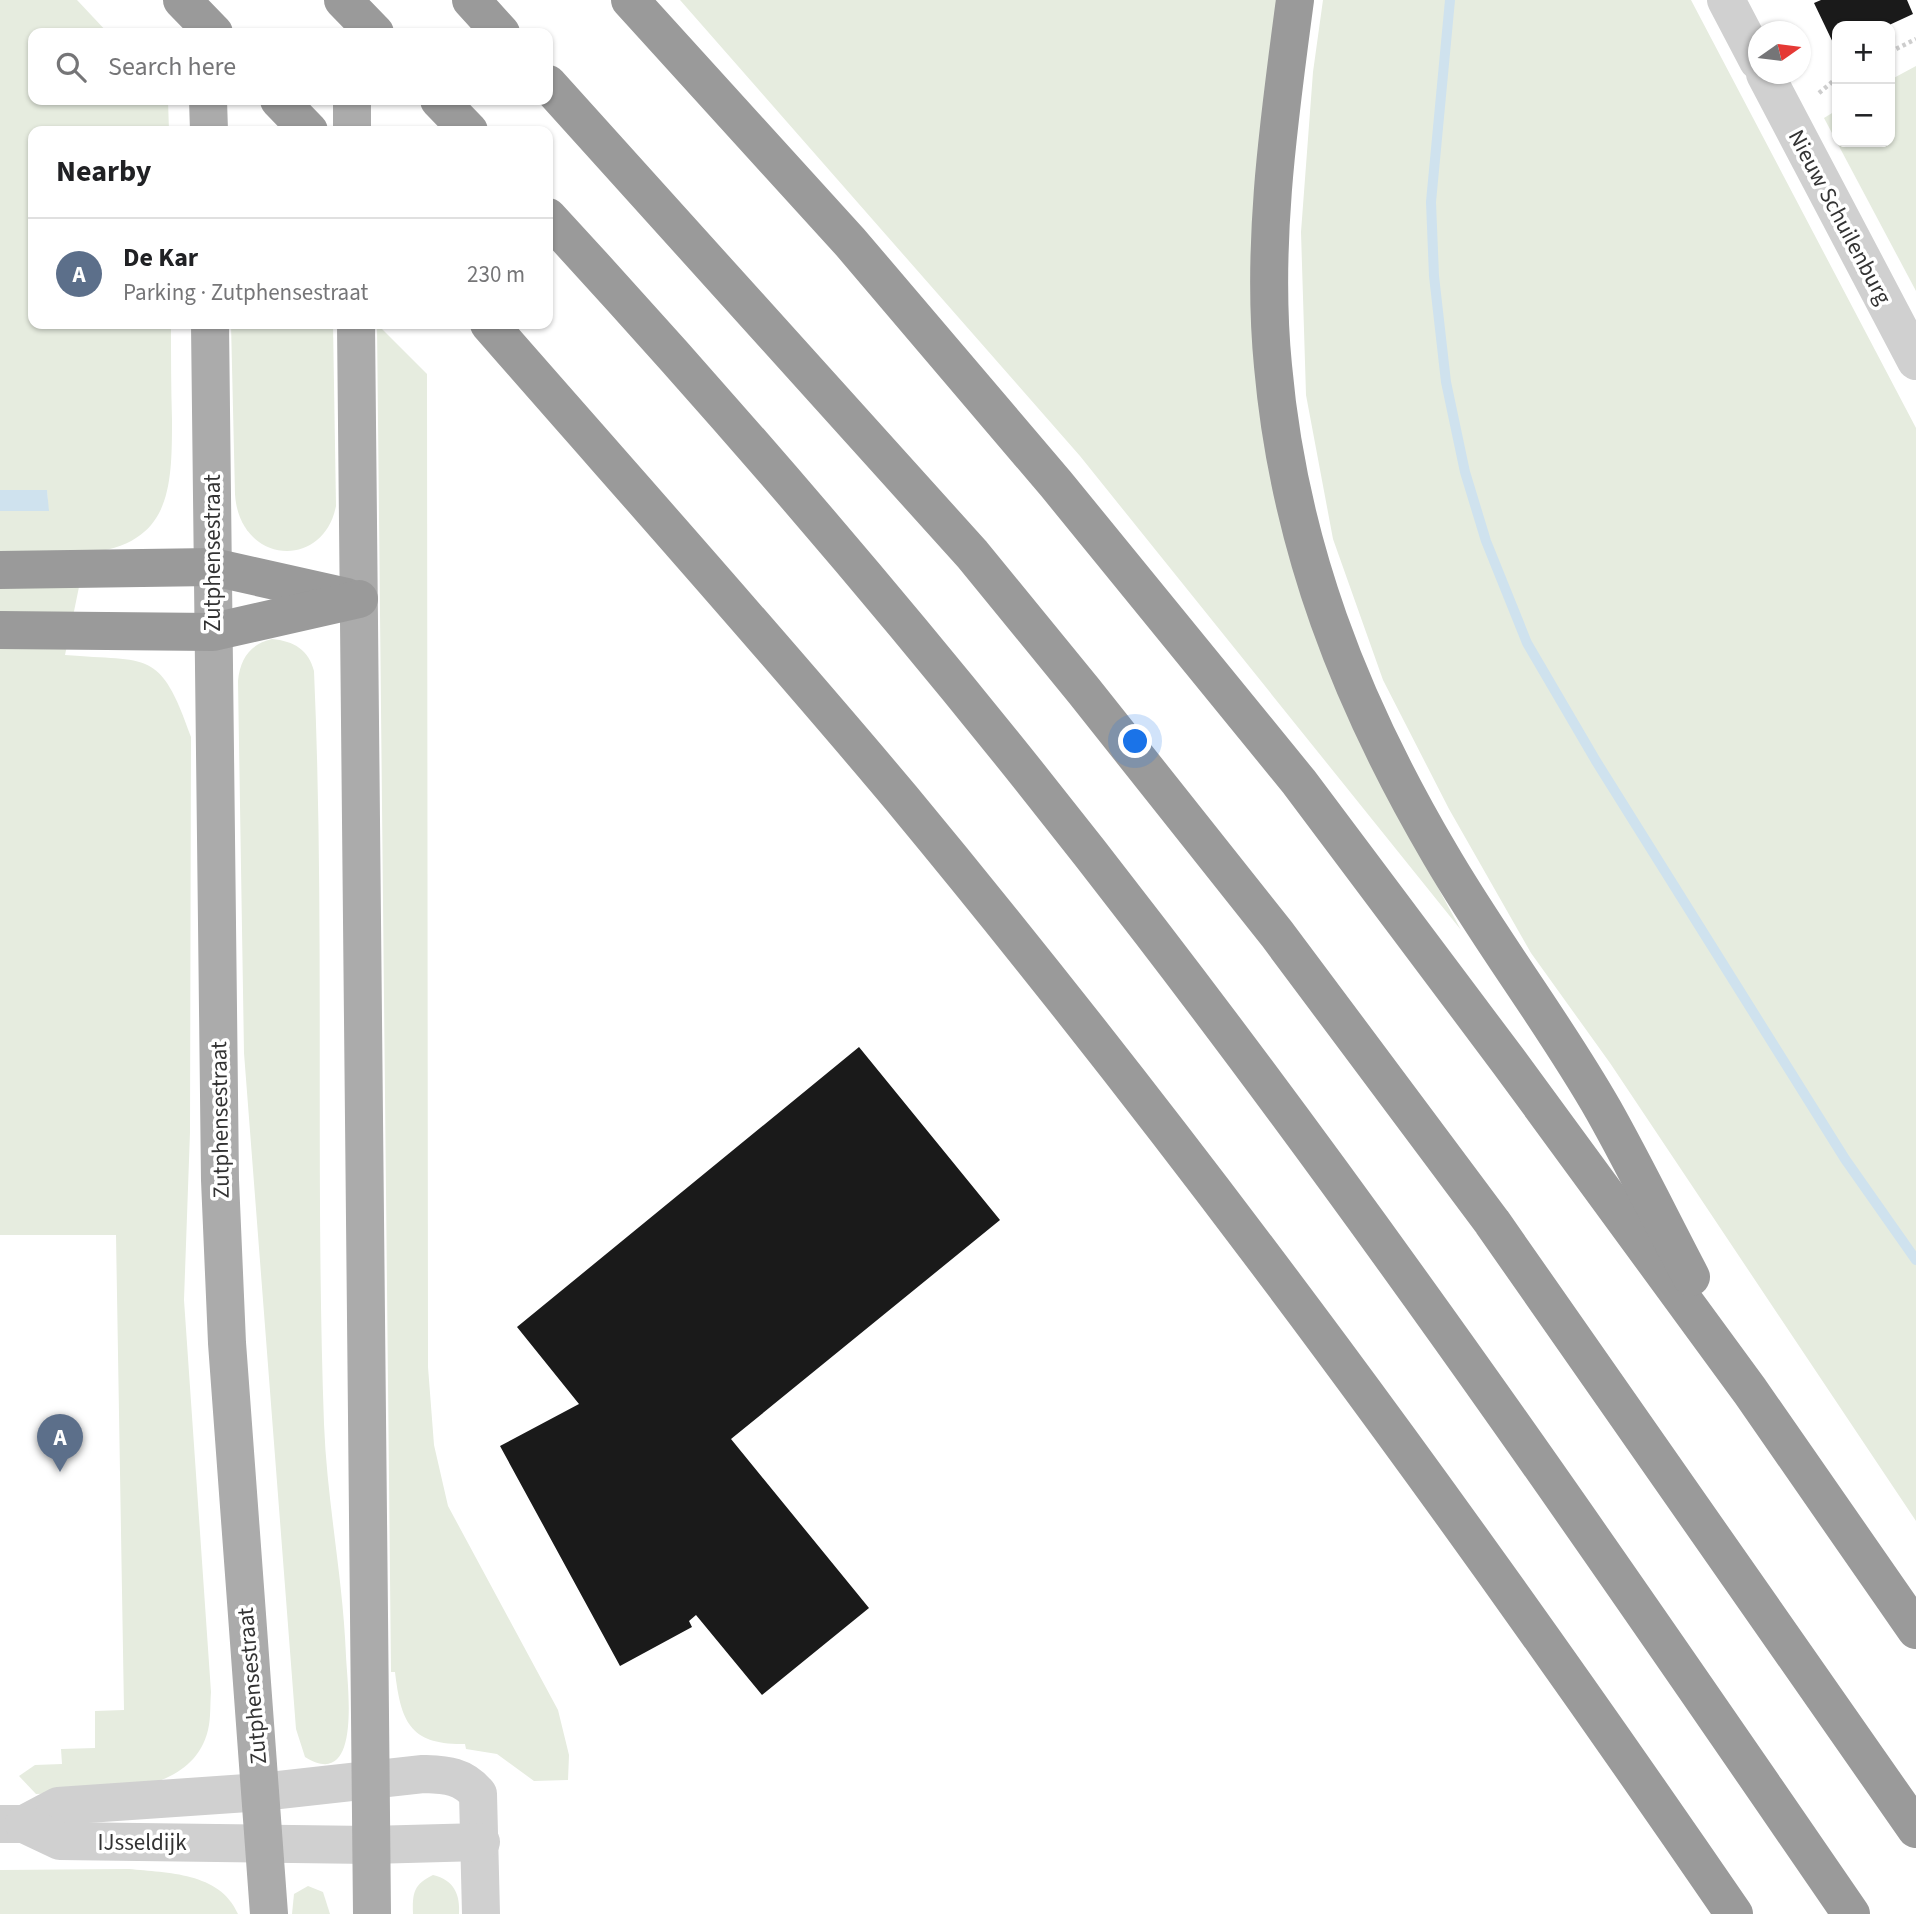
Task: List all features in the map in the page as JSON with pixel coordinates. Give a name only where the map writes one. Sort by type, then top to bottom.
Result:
[{"type":"highway","points":[[182,0],[209,28]]},
{"type":"highway","points":[[343,0],[370,28]]},
{"type":"highway","points":[[630,0],[850,242],[1056,484],[1298,782],[1510,1062],[1750,1391],[1916,1630]]},
{"type":"highway","points":[[1296,0],[1275,165],[1270,292],[1272,364],[1282,446],[1322,606],[1339,654],[1385,757],[1441,856],[1604,1110],[1750,1391]]},
{"type":"highway","points":[[553,90],[972,554],[1277,934],[1492,1222],[1916,1829]]},
{"type":"highway","points":[[284,105],[304,126]]},
{"type":"highway","points":[[444,105],[464,126]]},
{"type":"highway","points":[[553,223],[789,489],[945,673],[1151,932],[1420,1294],[1616,1571],[1851,1914]]},
{"type":"highway","points":[[493,329],[902,800],[1145,1102],[1458,1523],[1734,1914]]},
{"type":"highway","points":[[0,570],[213,567],[359,600]]},
{"type":"highway","points":[[0,630],[212,632],[359,600]]},
{"type":"main road","points":[[207,0],[208,28]]},
{"type":"main road","points":[[350,0],[351,28]]},
{"type":"main road","points":[[208,105],[209,126]]},
{"type":"main road","points":[[352,105],[352,126]]},
{"type":"main road","name":"Zutphensestraat","points":[[210,329],[220,1180],[225,1316],[269,1914]]},
{"type":"main road","points":[[356,329],[372,1914]]},
{"type":"street","points":[[1726,0],[1748,41]]},
{"type":"street","name":"Nieuw Schuilenburg","points":[[1770,84],[1916,361]]},
{"type":"street","points":[[371,1780],[450,1775],[469,1783],[478,1794],[481,1824],[481,1914]]},
{"type":"street","name":"IJsseldijk","points":[[12,1824],[58,1806],[261,1792],[371,1780]]},
{"type":"street","name":"IJsseldijk","points":[[12,1824],[60,1842],[370,1845]]},
{"type":"street","points":[[370,1845],[481,1824]]},
{"type":"path","points":[[1895,50],[1916,39]]},
{"type":"shaded area","points":[[0,0],[77,0],[103,28],[28,28],[28,105],[168,105],[169,126],[28,126],[28,329],[171,329],[171,469],[161,509],[151,526],[135,539],[114,548],[86,553],[65,655],[116,658],[148,665],[160,674],[170,688],[191,737],[190,1132],[184,1300],[211,1692],[208,1730],[198,1753],[182,1769],[136,1788],[110,1791],[36,1794],[19,1776],[35,1765],[62,1764],[61,1749],[95,1748],[95,1711],[124,1710],[116,1235],[0,1235],[0,511],[48,511],[47,490],[0,490]]},
{"type":"shaded area","points":[[680,0],[1280,0],[1256,312],[1363,750],[1461,930],[1080,456]]},
{"type":"shaded area","points":[[1323,0],[1691,0],[1916,428],[1916,1521],[1610,1063],[1531,953],[1449,809],[1383,680],[1333,539],[1306,395],[1301,232],[1313,72]]},
{"type":"shaded area","points":[[1916,66],[1916,291],[1839,147],[1895,147],[1895,77]]},
{"type":"shaded area","points":[[1832,113],[1832,133],[1824,118]]},
{"type":"shaded area","points":[[231,329],[333,329],[336,506],[328,527],[315,541],[299,549],[282,551],[265,546],[251,535],[240,517],[235,494]]},
{"type":"shaded area","points":[[377,329],[382,329],[427,374],[428,1367],[434,1445],[448,1506],[558,1710],[569,1755],[568,1780],[534,1781],[497,1754],[466,1749],[465,1744],[446,1743],[420,1735],[405,1717],[395,1672],[391,1672]]},
{"type":"shaded area","points":[[272,639],[294,644],[308,657],[314,671],[319,859],[320,1236],[324,1424],[342,1598],[349,1709],[344,1748],[336,1760],[323,1764],[305,1757],[296,1729],[244,1053],[238,681],[247,654],[264,641]]},
{"type":"shaded area","points":[[129,1869],[175,1874],[206,1882],[230,1900],[238,1914],[0,1914],[0,1870]]},
{"type":"shaded area","points":[[433,1875],[451,1884],[457,1894],[459,1914],[413,1914],[413,1900],[418,1886]]},
{"type":"shaded area","points":[[308,1886],[323,1892],[330,1914],[292,1914],[294,1894]]},
{"type":"water","points":[[0,490],[47,490],[49,511],[0,511]]},
{"type":"building","points":[[1821,0],[1907,0],[1913,14],[1895,22],[1832,21],[1832,41],[1814,3]]},
{"type":"building","points":[[859,1047],[1000,1220],[731,1439],[869,1608],[762,1695],[696,1615],[689,1621],[692,1627],[620,1666],[500,1446],[579,1404],[517,1327]]},
{"type":"waterway","points":[[1450,0],[1431,202],[1434,276],[1446,382],[1465,472],[1486,541],[1527,643],[1596,761],[1845,1159],[1916,1260]]},
{"type":"place","name":"De Kar","points":[[60,1472]]}]
